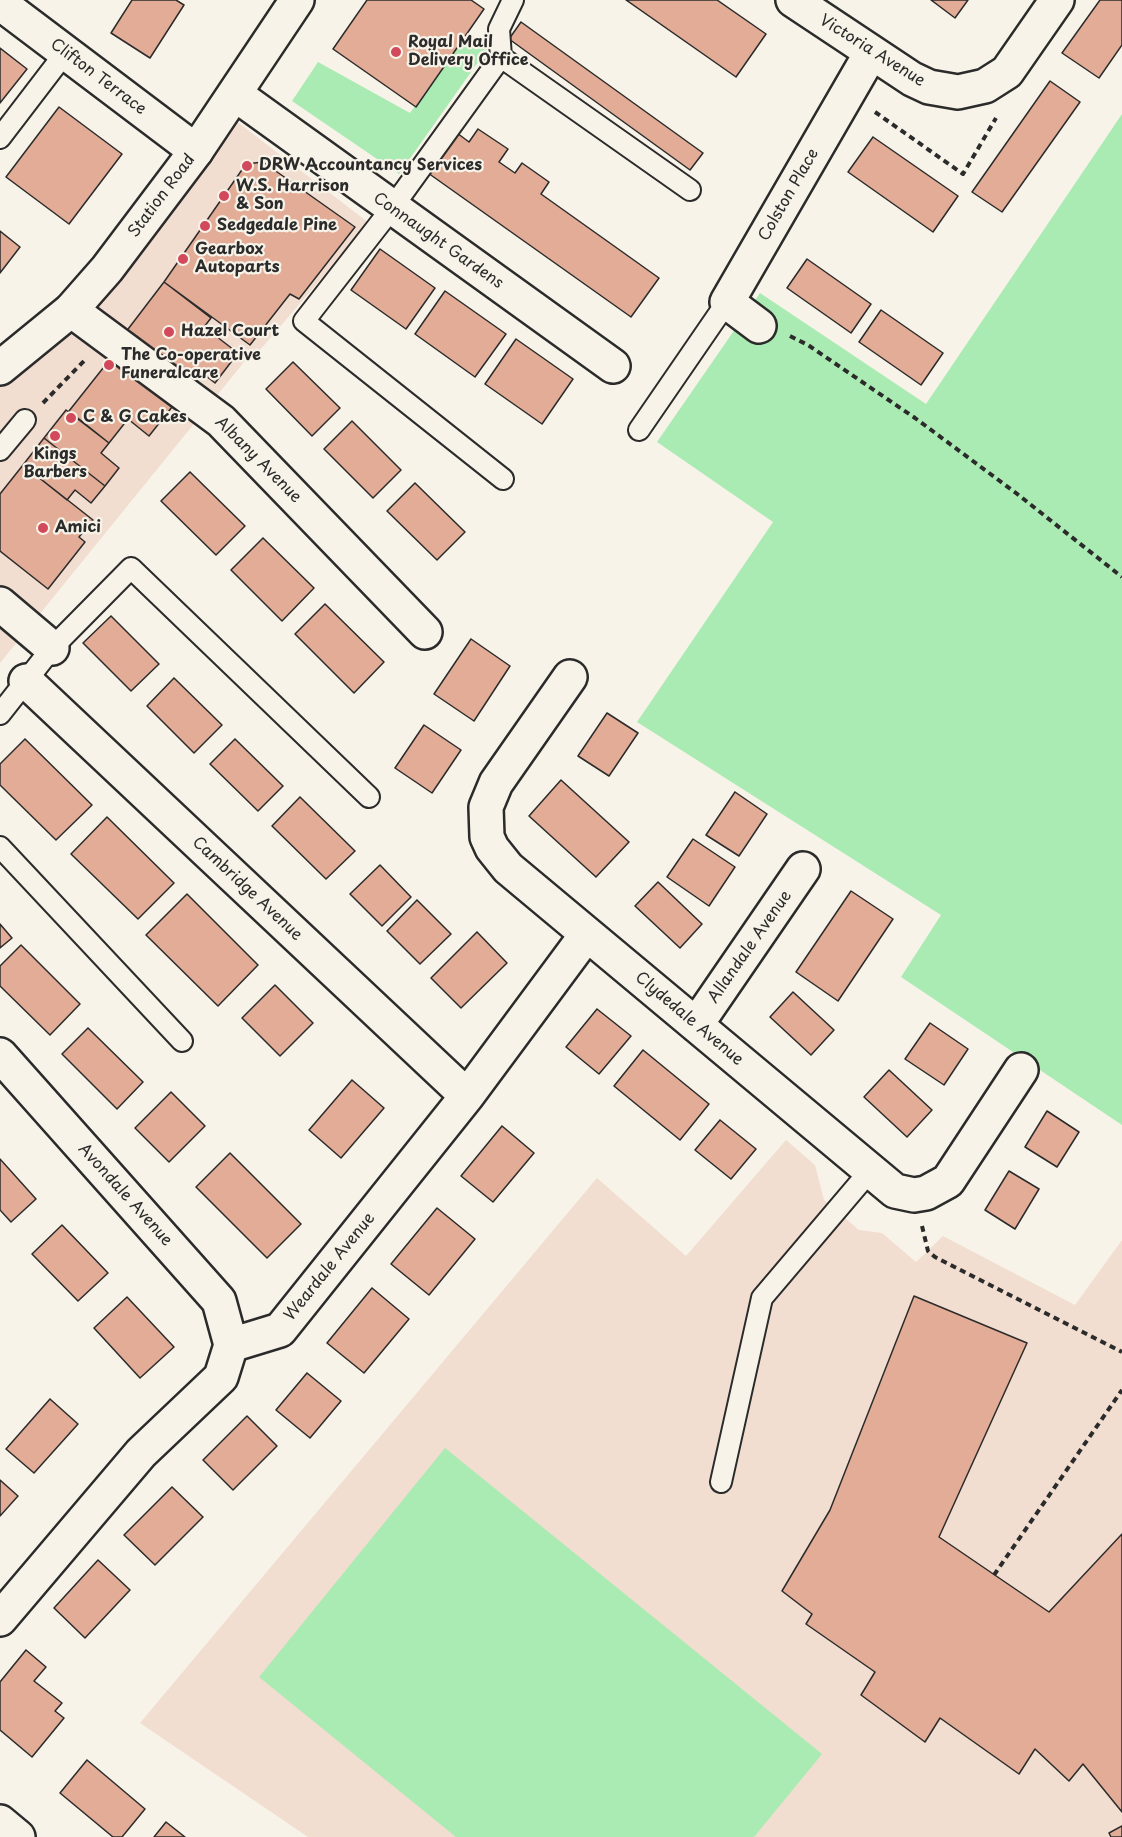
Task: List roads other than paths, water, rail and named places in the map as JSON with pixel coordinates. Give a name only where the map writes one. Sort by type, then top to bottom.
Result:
[{"type":"street","name":"Station Road","points":[[0,368],[71,310],[107,269],[196,151],[297,0]]},
{"type":"street","name":"Victoria Avenue","points":[[793,0],[912,79],[944,91],[972,90],[1000,77],[1017,59],[1057,0]]},
{"type":"street","name":"Clifton Terrace","points":[[0,3],[196,151]]},
{"type":"street","name":"Colston Place","points":[[728,302],[871,53]]},
{"type":"street","name":"Connaught Gardens","points":[[235,94],[613,366]]},
{"type":"street","points":[[728,302],[759,326]]},
{"type":"street","name":"Albany Avenue","points":[[71,310],[221,420],[425,632]]},
{"type":"street","points":[[0,604],[52,648]]},
{"type":"street","name":"Clydedale Avenue","points":[[570,677],[496,783],[486,807],[485,828],[492,848],[508,868],[869,1172],[896,1191],[914,1195],[938,1189],[958,1169],[1021,1070]]},
{"type":"street","name":"Cambridge Avenue","points":[[27,681],[467,1096]]},
{"type":"street","name":"Allandale Avenue","points":[[696,1025],[803,869]]},
{"type":"street","name":"Weardale Avenue","points":[[231,1345],[280,1330],[467,1096],[587,934]]},
{"type":"street","name":"Avondale Avenue","points":[[0,1055],[219,1301],[231,1345]]},
{"type":"street","points":[[0,1619],[141,1453],[221,1377],[231,1345]]},
{"type":"street","points":[[0,1822],[18,1837]]},
{"type":"lane","points":[[503,479],[304,321],[392,208],[501,57],[499,29],[513,0]]},
{"type":"lane","points":[[0,138],[65,52]]},
{"type":"lane","points":[[501,57],[690,190]]},
{"type":"lane","points":[[639,430],[728,302]]},
{"type":"lane","points":[[0,450],[25,420]]},
{"type":"lane","points":[[0,714],[52,648],[131,568],[369,797]]},
{"type":"lane","points":[[0,847],[182,1041]]},
{"type":"lane","points":[[721,1482],[762,1299],[869,1172]]},
{"type":"place","name":"Royal Mail Delivery Office","points":[[396,52]]},
{"type":"place","name":"DRW Accountancy Services","points":[[247,166]]},
{"type":"place","name":"W.S. Harrison & Son","points":[[224,196]]},
{"type":"place","name":"Sedgedale Pine","points":[[205,226]]},
{"type":"place","name":"Gearbox Autoparts","points":[[183,259]]},
{"type":"place","name":"Hazel Court","points":[[169,332]]},
{"type":"place","name":"The Co-operative Funeralcare","points":[[109,365]]},
{"type":"place","name":"C & G Cakes","points":[[71,418]]},
{"type":"place","name":"Kings Barbers","points":[[55,436]]},
{"type":"place","name":"Amici","points":[[43,528]]}]
